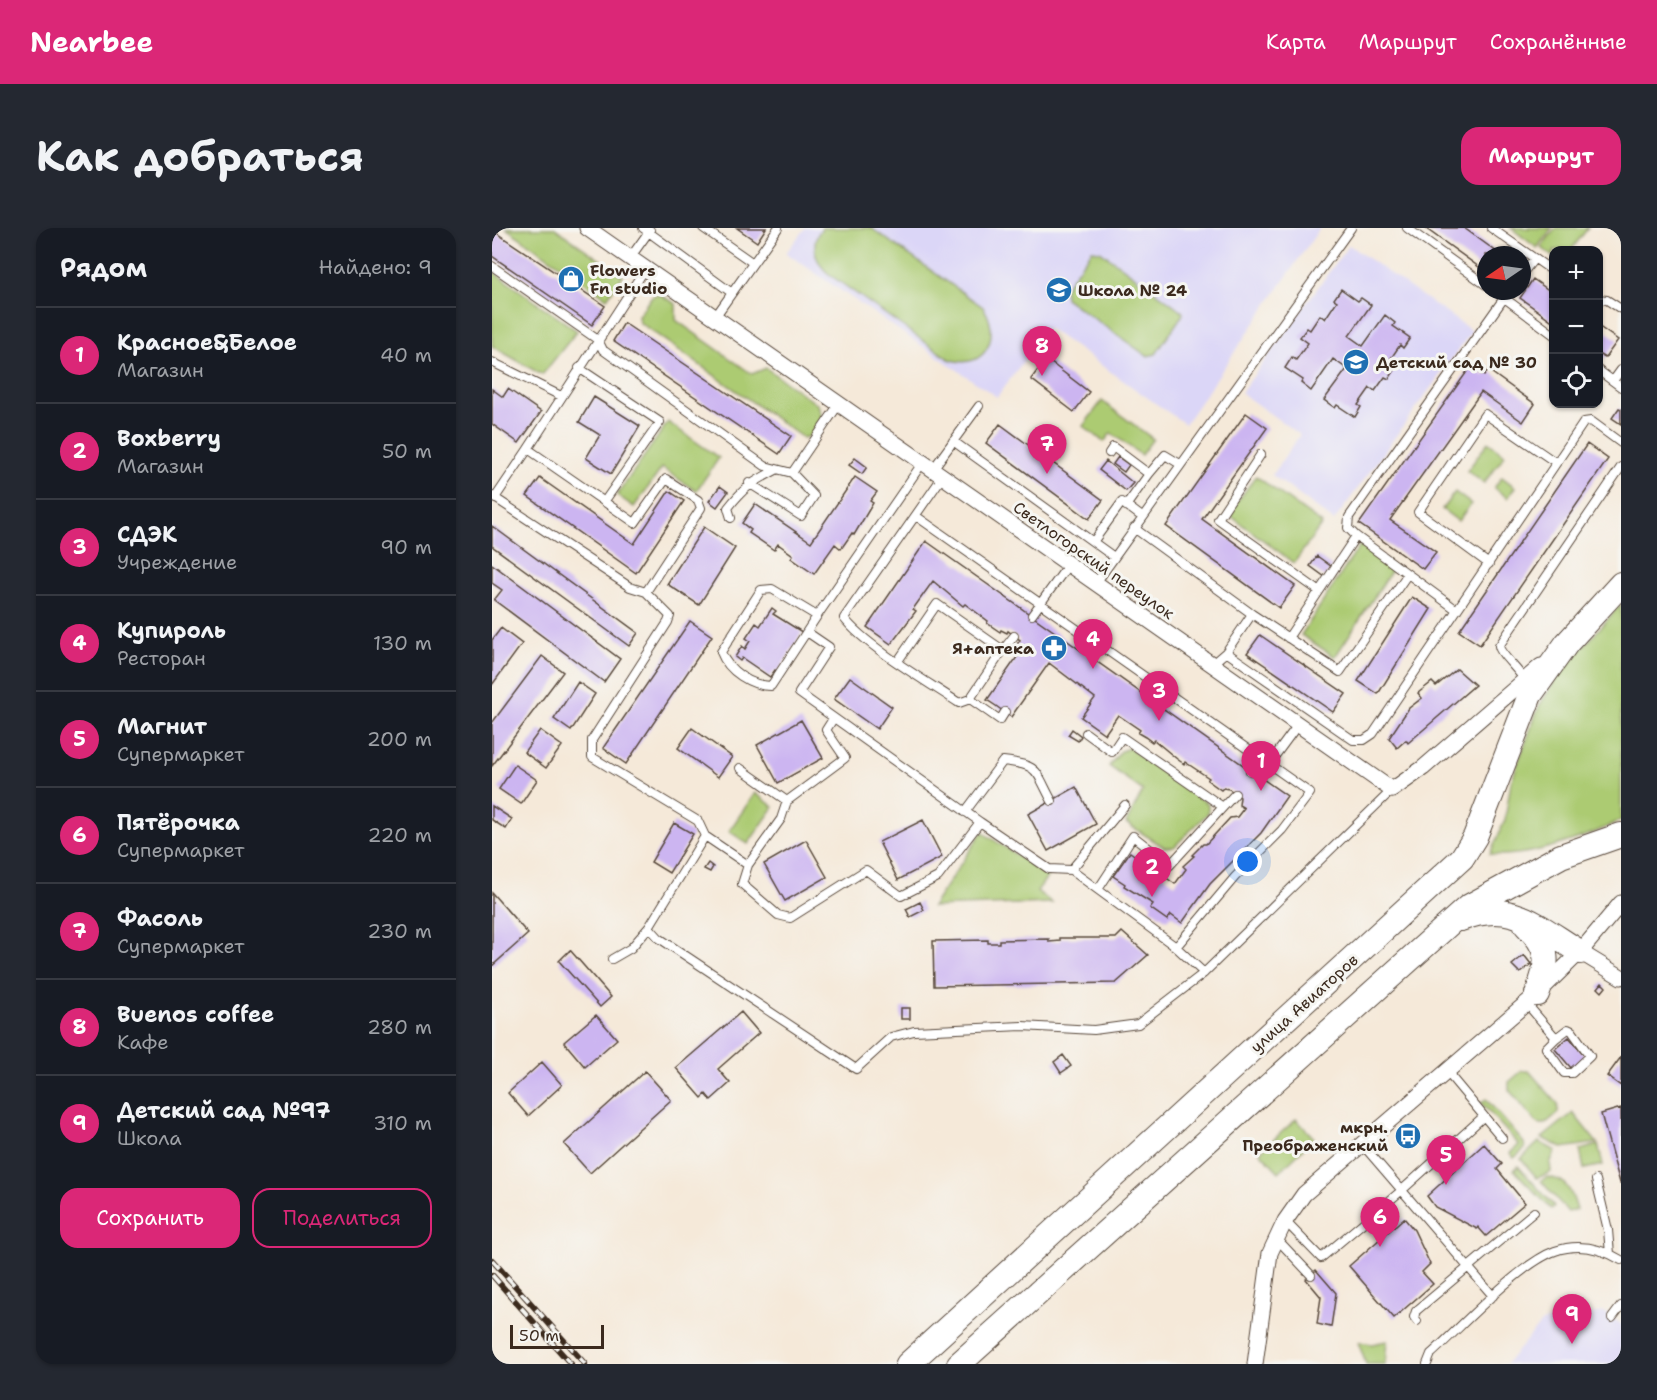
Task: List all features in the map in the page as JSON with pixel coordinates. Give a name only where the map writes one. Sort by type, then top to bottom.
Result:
[{"type":"main road","name":"улица Авиаторов","points":[[908,1364],[1462,858],[1475,837],[1530,695],[1567,643],[1621,584]]},
{"type":"main road","points":[[959,1364],[1468,907],[1551,861],[1621,835]]},
{"type":"main road","points":[[1448,925],[1483,911],[1504,911],[1532,920],[1580,952]]},
{"type":"main road","points":[[1515,915],[1539,937],[1547,959],[1545,972],[1531,999]]},
{"type":"street","name":"Светлогорский переулок","points":[[587,228],[840,403],[1297,726],[1392,790]]},
{"type":"street","points":[[1392,790],[1423,768],[1567,643]]},
{"type":"street","points":[[1254,1364],[1265,1277],[1276,1237],[1286,1218],[1304,1194],[1531,999],[1580,952],[1621,903]]},
{"type":"street","points":[[1580,952],[1621,977]]},
{"type":"lane","points":[[703,228],[753,263]]},
{"type":"lane","points":[[715,317],[778,228]]},
{"type":"lane","points":[[1096,583],[1351,228]]},
{"type":"lane","points":[[1407,228],[1477,279]]},
{"type":"lane","points":[[1491,228],[1549,268]]},
{"type":"lane","points":[[630,258],[648,229],[732,293]]},
{"type":"lane","points":[[1531,262],[1534,258]]},
{"type":"lane","points":[[492,266],[598,340],[603,350],[765,466],[792,473],[814,496],[801,516],[749,483]]},
{"type":"lane","points":[[645,269],[528,449],[494,497],[630,587],[646,592],[670,616],[592,740],[592,757],[698,821],[705,836],[748,865]]},
{"type":"lane","points":[[1456,610],[1356,536],[1348,528],[1349,517],[1503,300]]},
{"type":"lane","points":[[1514,300],[1549,332]]},
{"type":"lane","points":[[1603,300],[1621,309]]},
{"type":"lane","points":[[492,362],[561,396]]},
{"type":"lane","points":[[579,368],[660,422],[604,502]]},
{"type":"lane","points":[[1613,381],[1621,370]]},
{"type":"lane","points":[[1603,373],[1621,387]]},
{"type":"lane","points":[[792,473],[840,403]]},
{"type":"lane","points":[[817,616],[772,589],[761,590],[721,652],[726,665],[759,686],[771,686],[817,616],[933,469],[979,406]]},
{"type":"lane","points":[[1489,564],[1418,512],[1485,414],[1555,462]]},
{"type":"lane","points":[[1226,652],[1353,740],[1364,740],[1373,734],[1489,564],[1555,462],[1587,420],[1621,443]]},
{"type":"lane","points":[[953,441],[1114,557]]},
{"type":"lane","points":[[1109,453],[1113,447],[1149,474]]},
{"type":"lane","points":[[528,449],[635,523],[666,479],[698,500],[702,508],[646,592]]},
{"type":"lane","points":[[1261,454],[1218,519],[1320,591]]},
{"type":"lane","points":[[1126,506],[1165,455],[1180,464]]},
{"type":"lane","points":[[1525,681],[1516,666],[1501,654],[1499,646],[1621,467]]},
{"type":"lane","points":[[933,469],[916,516],[844,618],[852,629],[959,704],[970,699],[1014,636]]},
{"type":"lane","points":[[731,518],[728,508],[749,483],[777,470]]},
{"type":"lane","points":[[1093,542],[1122,502],[1142,517]]},
{"type":"lane","points":[[916,516],[1310,793],[1282,830],[1235,877],[1176,947]]},
{"type":"lane","points":[[1134,528],[1252,614],[1340,672],[1407,574]]},
{"type":"lane","points":[[1288,638],[1356,536]]},
{"type":"lane","points":[[1032,615],[1069,564]]},
{"type":"lane","points":[[898,661],[937,604],[1003,650]]},
{"type":"lane","points":[[1211,665],[1226,652],[1252,614]]},
{"type":"lane","points":[[807,632],[829,647],[799,693],[1049,869],[1071,870],[1098,888],[1176,947],[1204,973]]},
{"type":"lane","points":[[970,699],[1000,720],[1005,712]]},
{"type":"lane","points":[[833,719],[826,730],[845,758],[787,801],[781,819],[748,865],[742,884],[778,915],[790,918],[866,870],[901,896],[938,877],[980,822]]},
{"type":"lane","points":[[1250,771],[1269,764],[1297,726]]},
{"type":"lane","points":[[1086,734],[1112,752],[1122,737],[1222,807]]},
{"type":"lane","points":[[965,812],[1003,761],[1028,764],[1036,771],[1052,801]]},
{"type":"lane","points":[[740,768],[787,801]]},
{"type":"lane","points":[[649,927],[659,938],[856,1069],[891,1037],[914,1030],[1022,1026],[1094,1030],[1138,1024],[1204,973],[1342,836],[1392,790]]},
{"type":"lane","points":[[1098,888],[1133,836],[1170,865],[1234,794]]},
{"type":"lane","points":[[1071,870],[1125,806]]},
{"type":"lane","points":[[612,958],[631,948],[649,927],[705,836]]},
{"type":"lane","points":[[1531,999],[1556,1038]]},
{"type":"lane","points":[[1568,1029],[1572,1031],[1590,1056],[1572,1073],[1564,1072],[1546,1048],[1556,1038],[1568,1029]]},
{"type":"lane","points":[[1447,1072],[1502,1138]]},
{"type":"lane","points":[[1286,1218],[1321,1258],[1401,1191],[1483,1117]]},
{"type":"lane","points":[[1361,1143],[1493,1296]]},
{"type":"lane","points":[[1596,1180],[1608,1230],[1610,1254]]},
{"type":"lane","points":[[1418,1320],[1414,1317],[1416,1311],[1534,1212]]},
{"type":"lane","points":[[1276,1237],[1311,1275]]},
{"type":"lane","points":[[1427,1364],[1431,1354],[1493,1296],[1533,1263],[1554,1251],[1577,1246],[1610,1254],[1621,1260]]},
{"type":"lane","points":[[1612,1318],[1621,1306]]},
{"type":"shaded area","name":"Школа № 24","points":[[805,228],[1320,228],[1185,424],[1048,328],[997,397],[786,253]]},
{"type":"shaded area","name":"Детский сад № 30","points":[[1349,245],[1472,331],[1334,521],[1272,475],[1300,435],[1241,393]]},
{"type":"shaded area","points":[[1604,1312],[1621,1324],[1621,1364],[1506,1364],[1542,1322]]},
{"type":"green space","points":[[506,228],[555,228],[623,276],[607,298]]},
{"type":"green space","points":[[822,228],[871,228],[983,307],[989,318],[991,329],[987,348],[981,356],[962,362],[949,359],[830,275],[817,259],[816,240]]},
{"type":"green space","points":[[1511,228],[1552,228],[1537,248]]},
{"type":"green space","points":[[1556,228],[1588,228],[1574,246],[1549,246],[1549,254],[1541,247]]},
{"type":"green space","points":[[1092,250],[1100,251],[1182,311],[1183,314],[1156,354],[1147,356],[1065,298],[1064,288]]},
{"type":"green space","points":[[492,271],[577,331],[542,375],[492,346]]},
{"type":"green space","points":[[659,294],[676,304],[676,320],[752,374],[766,368],[818,405],[822,418],[810,436],[803,438],[639,322],[638,316],[652,296]]},
{"type":"green space","points":[[1102,401],[1153,439],[1141,455],[1111,433],[1104,442],[1083,426]]},
{"type":"green space","points":[[668,422],[719,458],[696,491],[662,468],[634,507],[617,495]]},
{"type":"green space","points":[[1488,442],[1505,455],[1484,483],[1467,471]]},
{"type":"green space","points":[[1256,476],[1322,524],[1294,563],[1228,514]]},
{"type":"green space","points":[[1502,477],[1515,487],[1508,498],[1494,488]]},
{"type":"green space","points":[[1455,492],[1471,504],[1458,521],[1442,509]]},
{"type":"green space","points":[[1360,545],[1394,567],[1335,657],[1301,635]]},
{"type":"green space","points":[[1621,604],[1621,820],[1593,833],[1538,850],[1504,855],[1490,854],[1505,820],[1511,782],[1539,706],[1558,676]]},
{"type":"green space","points":[[1129,748],[1208,804],[1208,813],[1174,847],[1164,847],[1126,823],[1143,791],[1109,766],[1121,751]]},
{"type":"green space","points":[[755,793],[774,807],[748,844],[729,831]]},
{"type":"green space","points":[[982,832],[1048,876],[1037,891],[1052,903],[932,907]]},
{"type":"green space","points":[[1522,1071],[1529,1071],[1558,1104],[1558,1113],[1545,1124],[1538,1124],[1509,1090],[1509,1082]]},
{"type":"green space","points":[[1486,1099],[1524,1143],[1525,1149],[1514,1158],[1510,1153],[1519,1145],[1481,1103]]},
{"type":"green space","points":[[1573,1113],[1597,1143],[1562,1148],[1542,1138]]},
{"type":"green space","points":[[1296,1119],[1314,1138],[1279,1172],[1260,1152]]},
{"type":"green space","points":[[1539,1142],[1556,1151],[1550,1163],[1551,1172],[1537,1178],[1521,1159]]},
{"type":"green space","points":[[1598,1145],[1603,1165],[1584,1169],[1580,1150]]},
{"type":"green space","points":[[1518,1166],[1554,1206],[1551,1209],[1514,1170]]},
{"type":"green space","points":[[1547,1177],[1559,1180],[1568,1188],[1577,1210],[1568,1212],[1541,1181]]},
{"type":"green space","points":[[1387,1341],[1385,1364],[1366,1364],[1358,1342],[1372,1344]]},
{"type":"building","points":[[737,228],[766,228],[757,242]]},
{"type":"building","points":[[1425,228],[1464,228],[1489,246],[1477,246],[1477,266]]},
{"type":"building","points":[[492,230],[605,306],[592,325],[492,256]]},
{"type":"building","points":[[1533,279],[1549,290],[1549,318],[1523,300],[1531,300]]},
{"type":"building","points":[[1341,289],[1358,301],[1361,298],[1371,305],[1349,336],[1363,346],[1385,315],[1395,323],[1393,326],[1410,338],[1403,348],[1400,345],[1387,364],[1395,370],[1389,379],[1385,377],[1375,391],[1370,388],[1358,405],[1361,407],[1355,417],[1337,405],[1335,408],[1324,400],[1347,369],[1333,359],[1311,391],[1301,383],[1303,380],[1285,368],[1292,357],[1296,360],[1308,343],[1300,337],[1307,328],[1310,330],[1320,315],[1325,319],[1337,301],[1334,299]]},
{"type":"building","points":[[624,323],[791,436],[779,454],[613,341]]},
{"type":"building","points":[[1603,330],[1618,340],[1605,358],[1603,357]]},
{"type":"building","points":[[1046,359],[1089,392],[1074,412],[1031,379]]},
{"type":"building","points":[[1471,366],[1484,376],[1488,370],[1535,404],[1523,422],[1481,392],[1390,520],[1436,552],[1423,569],[1359,524]]},
{"type":"building","points":[[492,389],[503,397],[508,389],[541,412],[519,443],[492,424]]},
{"type":"building","points":[[594,397],[640,426],[611,474],[586,458],[600,435],[579,422]]},
{"type":"building","points":[[1619,408],[1621,409],[1621,424],[1612,418]]},
{"type":"building","points":[[1246,413],[1267,428],[1202,519],[1295,586],[1279,608],[1166,526]]},
{"type":"building","points":[[1000,424],[1103,500],[1089,519],[986,443]]},
{"type":"building","points":[[1587,444],[1608,459],[1480,645],[1459,631]]},
{"type":"building","points":[[1118,457],[1129,465],[1124,472],[1113,464]]},
{"type":"building","points":[[855,458],[867,467],[862,474],[849,465]]},
{"type":"building","points":[[1106,461],[1133,483],[1126,491],[1099,470]]},
{"type":"building","points":[[855,477],[877,492],[870,501],[873,503],[854,535],[852,533],[841,549],[835,544],[814,574],[791,558],[793,555],[778,544],[774,550],[749,533],[751,530],[742,523],[755,504],[811,542]]},
{"type":"building","points":[[540,478],[634,544],[669,491],[684,501],[636,573],[527,496]]},
{"type":"building","points":[[720,486],[728,492],[717,507],[709,501]]},
{"type":"building","points":[[492,526],[638,633],[629,646],[492,546]]},
{"type":"building","points":[[704,527],[735,548],[699,605],[667,584]]},
{"type":"building","points":[[926,541],[1287,796],[1261,833],[1210,884],[1182,923],[1171,915],[1167,920],[1150,908],[1153,904],[1124,886],[1125,884],[1113,876],[1130,852],[1175,884],[1186,869],[1183,866],[1194,856],[1192,855],[1203,844],[1206,844],[1230,818],[1237,817],[1244,808],[1239,805],[1240,797],[1229,789],[1221,790],[1207,780],[1209,778],[1185,762],[1184,764],[1154,740],[1152,742],[1138,733],[1140,730],[1118,715],[1105,734],[1081,717],[1095,698],[1049,663],[1011,717],[987,700],[1022,650],[1016,646],[1020,640],[1008,631],[1007,633],[1001,630],[1000,632],[933,581],[913,609],[916,611],[891,644],[867,627]]},
{"type":"building","points":[[1317,556],[1332,567],[1325,577],[1310,566]]},
{"type":"building","points":[[492,564],[620,659],[604,682],[494,600],[502,590],[492,583]]},
{"type":"building","points":[[1412,597],[1431,609],[1378,694],[1358,681]]},
{"type":"building","points":[[772,608],[776,611],[773,614],[802,632],[778,672],[775,670],[770,677],[742,658],[740,661],[735,657],[742,646],[745,649],[750,641],[746,638],[756,623],[760,626]]},
{"type":"building","points":[[690,621],[712,636],[626,764],[603,748]]},
{"type":"building","points":[[501,628],[522,644],[492,685],[492,640]]},
{"type":"building","points":[[1260,635],[1346,694],[1333,712],[1247,653]]},
{"type":"building","points":[[542,656],[563,672],[492,766],[492,723]]},
{"type":"building","points":[[1457,669],[1475,685],[1408,743],[1406,740],[1397,748],[1389,738],[1409,708],[1422,698],[1418,693],[1432,682],[1436,686]]},
{"type":"building","points":[[850,677],[892,707],[877,729],[834,699]]},
{"type":"building","points":[[578,682],[595,694],[571,731],[554,719]]},
{"type":"building","points":[[801,720],[823,758],[778,783],[757,745]]},
{"type":"building","points":[[692,728],[732,757],[718,777],[678,748]]},
{"type":"building","points":[[1072,729],[1081,736],[1078,741],[1068,735]]},
{"type":"building","points":[[540,730],[562,746],[546,768],[524,752]]},
{"type":"building","points":[[515,765],[537,780],[521,804],[499,789]]},
{"type":"building","points":[[1076,787],[1096,824],[1048,851],[1028,814]]},
{"type":"building","points":[[492,806],[512,819],[506,829],[492,820]]},
{"type":"building","points":[[923,820],[942,857],[898,880],[879,842]]},
{"type":"building","points":[[674,823],[693,834],[669,873],[651,862]]},
{"type":"building","points":[[806,840],[827,877],[785,901],[764,864]]},
{"type":"building","points":[[708,863],[713,867],[710,872],[704,869]]},
{"type":"building","points":[[492,893],[528,934],[492,966]]},
{"type":"building","points":[[920,902],[924,910],[910,917],[906,909]]},
{"type":"building","points":[[1122,932],[1148,955],[1116,983],[934,986],[933,941],[988,940],[988,943],[999,943],[999,940],[1049,939],[1049,942],[1060,941],[1060,938],[1116,938]]},
{"type":"building","points":[[570,950],[611,997],[600,1007],[559,961]]},
{"type":"building","points":[[1524,955],[1531,964],[1520,973],[1512,965]]},
{"type":"building","points":[[1602,983],[1606,987],[1602,992],[1598,988]]},
{"type":"building","points":[[901,1008],[910,1008],[910,1019],[901,1019]]},
{"type":"building","points":[[741,1012],[759,1033],[718,1069],[730,1083],[711,1100],[706,1094],[702,1098],[676,1068]]},
{"type":"building","points":[[596,1015],[617,1039],[585,1067],[564,1042]]},
{"type":"building","points":[[1569,1037],[1585,1056],[1571,1068],[1555,1049]]},
{"type":"building","points":[[1063,1055],[1071,1066],[1061,1073],[1054,1062]]},
{"type":"building","points":[[1621,1057],[1621,1086],[1607,1076]]},
{"type":"building","points":[[542,1062],[562,1085],[528,1116],[508,1093]]},
{"type":"building","points":[[645,1071],[671,1100],[590,1173],[564,1144]]},
{"type":"building","points":[[1621,1108],[1621,1183],[1620,1183],[1601,1114]]},
{"type":"building","points":[[1484,1144],[1502,1164],[1497,1169],[1525,1203],[1486,1236],[1478,1227],[1477,1229],[1435,1207],[1427,1196]]},
{"type":"building","points":[[1404,1218],[1414,1230],[1430,1264],[1422,1272],[1433,1284],[1394,1318],[1349,1266]]},
{"type":"building","points":[[1316,1270],[1336,1293],[1331,1327],[1317,1324],[1321,1297],[1306,1279]]},
{"type":"railway","points":[[492,1260],[585,1364]]},
{"type":"railway","points":[[492,1275],[571,1364]]},
{"type":"place","name":"Flowers Fn studio","points":[[571,279]]},
{"type":"place","name":"Школа № 24","points":[[1059,290]]},
{"type":"place","name":"Детский сад № 30","points":[[1356,362]]},
{"type":"place","name":"Buenos coffee","points":[[1042,376]]},
{"type":"place","name":"Фасоль","points":[[1047,474]]},
{"type":"place","name":"Я+аптека","points":[[1054,648]]},
{"type":"place","name":"Купироль","points":[[1093,669]]},
{"type":"place","name":"СДЭК","points":[[1159,721]]},
{"type":"place","name":"Красное&Белое","points":[[1261,791]]},
{"type":"place","name":"Boxberry","points":[[1152,897]]},
{"type":"place","name":"мкрн. Преображенский","points":[[1408,1136]]},
{"type":"place","name":"Магнит","points":[[1446,1185]]},
{"type":"place","name":"Пятёрочка","points":[[1380,1247]]},
{"type":"place","name":"Детский сад №97","points":[[1572,1344]]}]
